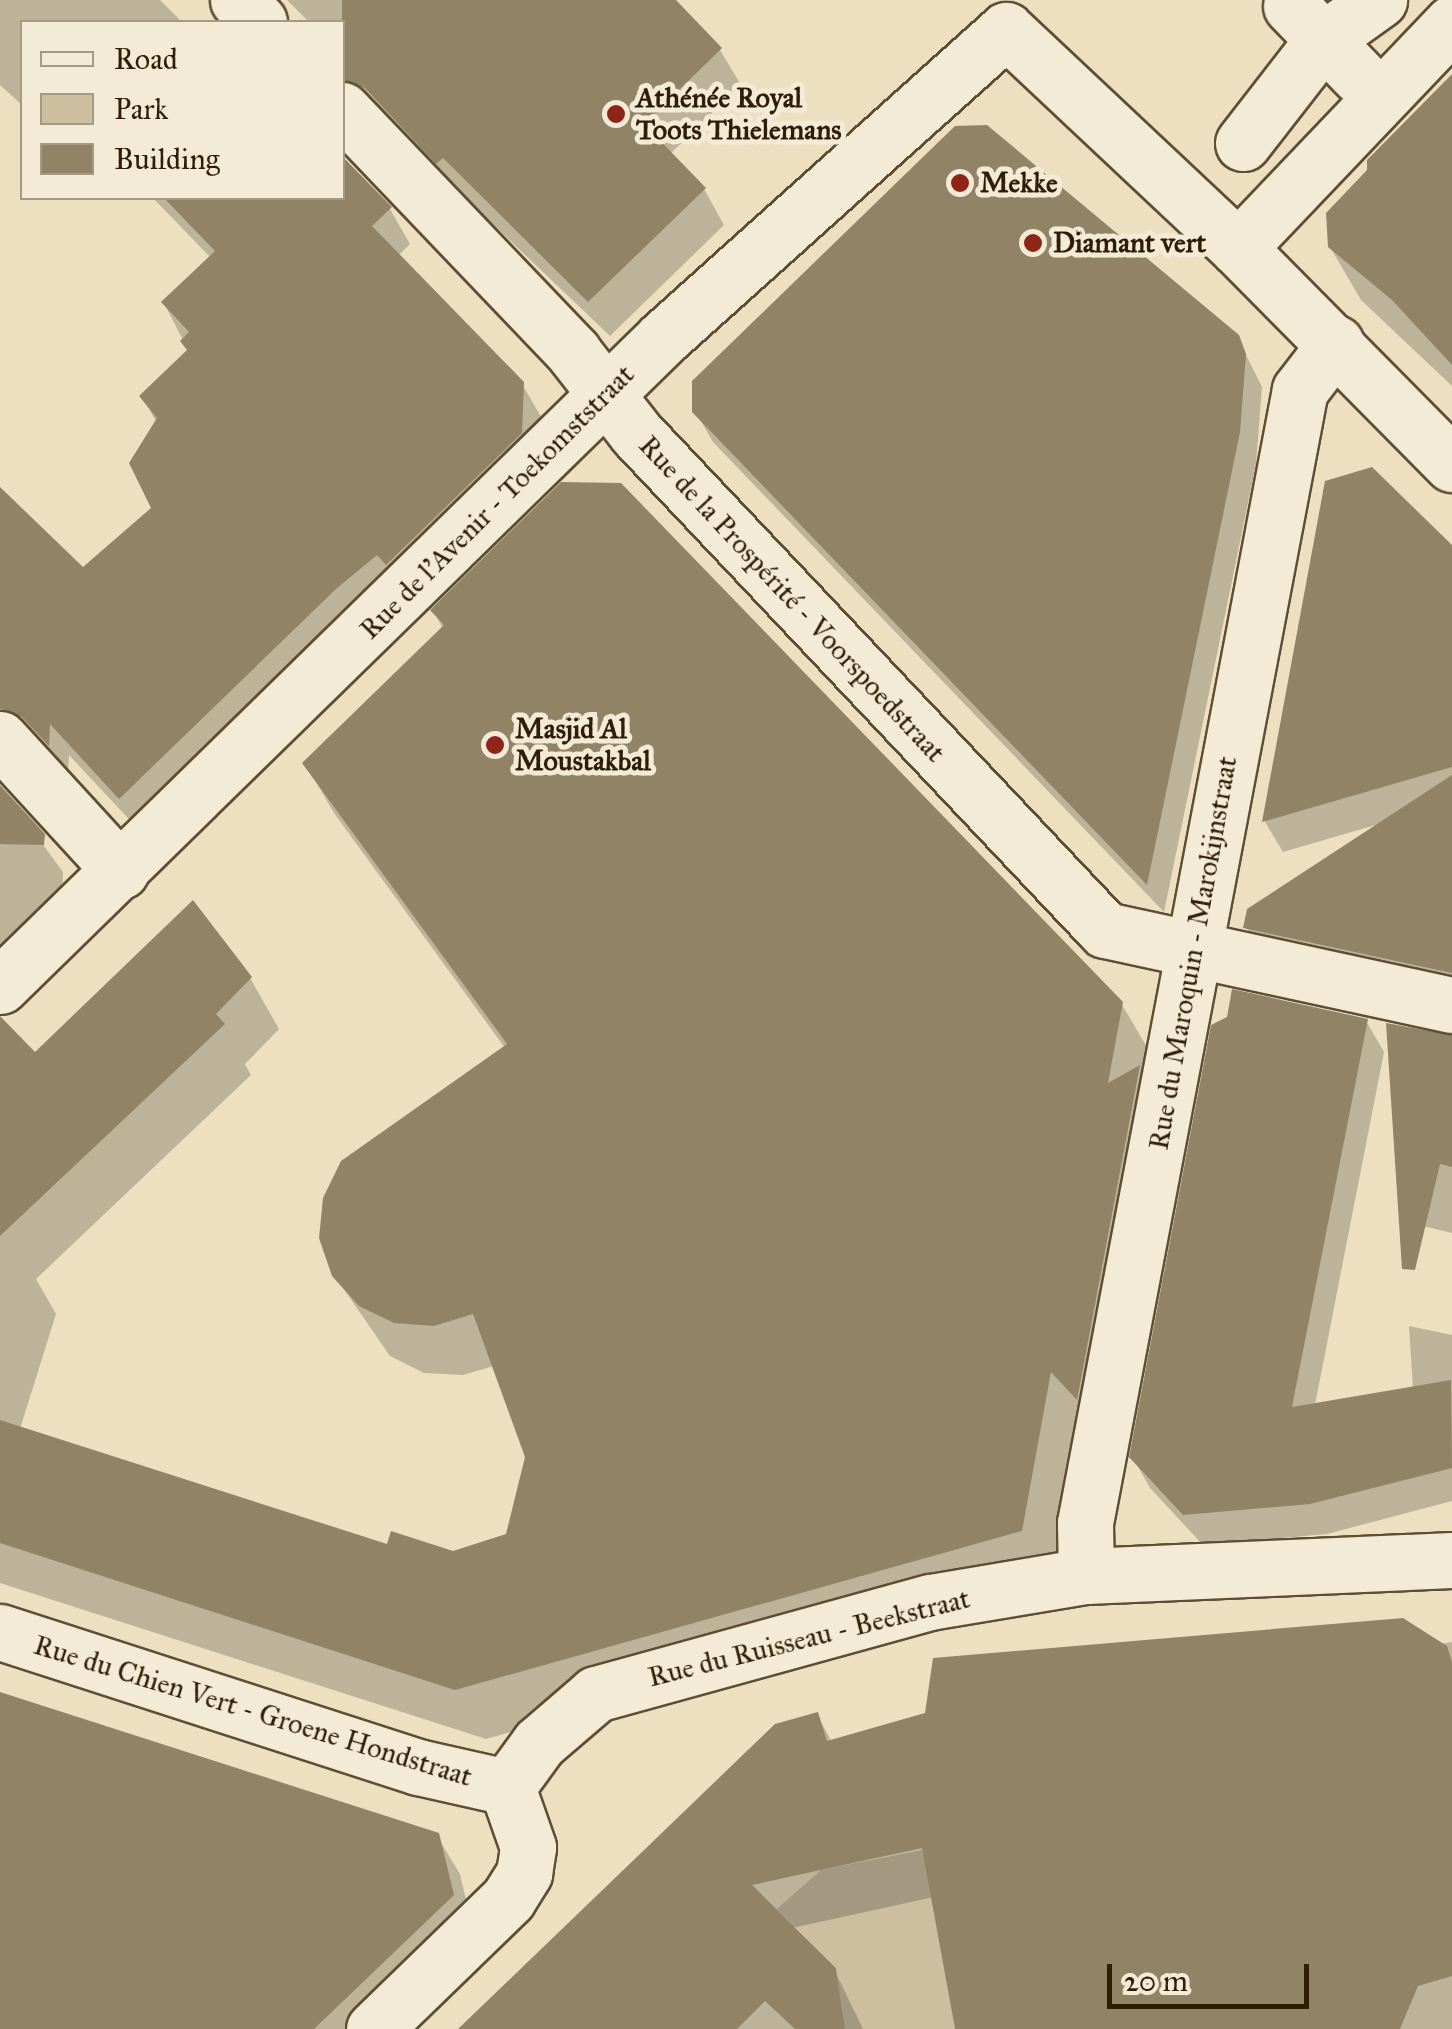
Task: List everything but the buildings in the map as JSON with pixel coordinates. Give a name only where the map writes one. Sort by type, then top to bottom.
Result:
[{"type":"street","points":[[238,0],[257,20]]},
{"type":"street","points":[[1244,228],[1238,148],[1324,41],[1378,0]]},
{"type":"street","points":[[1011,15],[1244,228],[1336,343],[1452,464]]},
{"type":"street","name":"Rue de l'Avenir - Toekomststraat","points":[[0,986],[608,392],[1011,15]]},
{"type":"street","points":[[1244,228],[1452,23]]},
{"type":"street","name":"Rue de la Prospérité - Voorspoedstraat","points":[[345,113],[608,392],[636,433],[1106,930],[1193,944],[1452,1004]]},
{"type":"street","name":"Rue du Maroquin - Marokijnstraat","points":[[1086,1576],[1086,1523],[1300,390],[1336,343]]},
{"type":"street","points":[[0,739],[121,870]]},
{"type":"street","name":"Rue du Ruisseau - Beekstraat","points":[[507,1787],[538,1743],[596,1694],[930,1602],[1086,1576],[1452,1560]]},
{"type":"street","name":"Rue du Chien Vert - Groene Hondstraat","points":[[0,1632],[418,1767],[507,1787]]},
{"type":"street","points":[[374,2029],[508,1899],[524,1873],[528,1847],[507,1787]]},
{"type":"green space","points":[[923,1850],[955,2029],[845,2029],[836,1968],[777,1909],[821,1870]]},
{"type":"place","name":"Athénée Royal Toots Thielemans","points":[[616,114]]},
{"type":"place","name":"Mekke","points":[[960,183]]},
{"type":"place","name":"Diamant vert","points":[[1033,243]]},
{"type":"place","name":"Masjid Al Moustakbal","points":[[495,745]]}]
